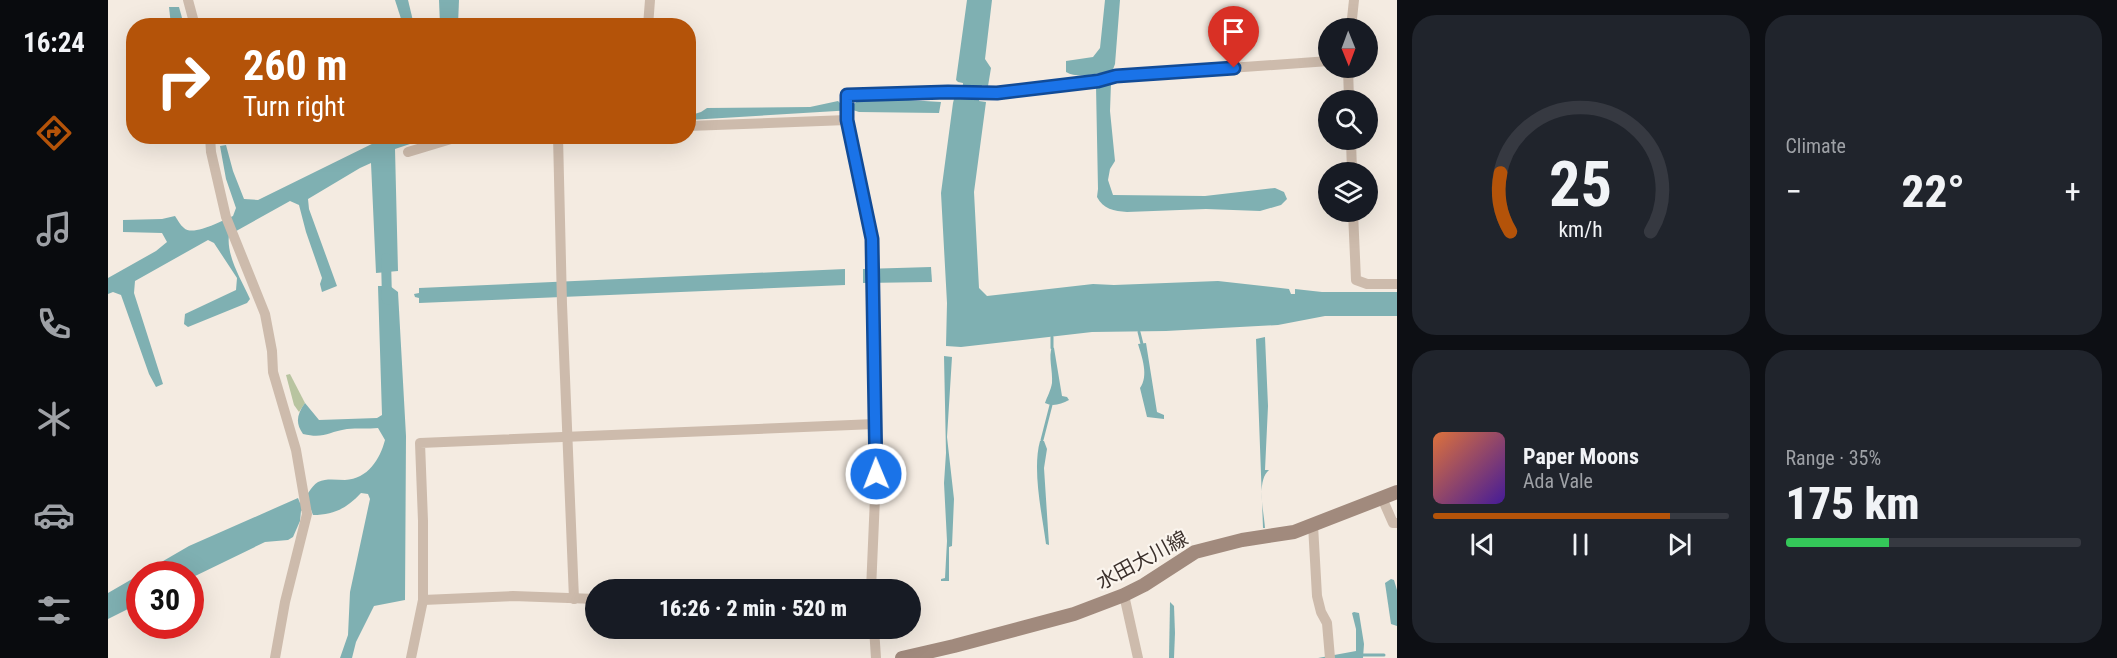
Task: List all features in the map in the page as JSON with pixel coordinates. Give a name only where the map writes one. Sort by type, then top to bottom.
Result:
[{"type":"main road","name":"水田大川線","points":[[902,658],[1074,614],[1124,596],[1196,552],[1242,540],[1294,532],[1397,492]]},
{"type":"street","points":[[188,0],[193,18]]},
{"type":"street","points":[[649,18],[650,0]]},
{"type":"street","points":[[1352,18],[1354,0]]},
{"type":"street","points":[[871,579],[876,474],[872,239],[847,120],[847,95],[997,93],[1098,81],[1116,76],[1318,62]]},
{"type":"street","points":[[696,126],[847,120]]},
{"type":"street","points":[[210,144],[226,217],[265,314],[272,351],[273,372],[296,450],[307,514],[274,658]]},
{"type":"street","points":[[408,152],[434,144]]},
{"type":"street","points":[[558,144],[574,600]]},
{"type":"street","points":[[1353,222],[1356,280],[1367,284],[1397,284]]},
{"type":"street","points":[[411,658],[423,600],[420,443],[875,424]]},
{"type":"street","points":[[1382,498],[1394,523],[1397,523]]},
{"type":"street","points":[[1312,525],[1317,596],[1321,612],[1327,623],[1330,658]]},
{"type":"street","points":[[423,600],[513,596],[585,600]]},
{"type":"street","points":[[1124,596],[1138,658]]},
{"type":"street","points":[[875,639],[876,658]]},
{"type":"green space","points":[[290,374],[305,403],[299,412],[294,405],[286,375]]},
{"type":"water","points":[[395,0],[408,0],[412,18],[401,18]]},
{"type":"water","points":[[439,0],[459,0],[458,18],[440,18]]},
{"type":"water","points":[[967,0],[992,0],[985,59],[991,68],[988,86],[982,85],[979,101],[986,102],[974,192],[979,288],[987,296],[1093,284],[1218,281],[1289,289],[1291,294],[1295,294],[1295,289],[1322,292],[1397,292],[1397,316],[1325,316],[1278,325],[1092,332],[961,347],[946,346],[947,303],[941,193],[953,103],[954,99],[962,99],[963,83],[956,80]]},
{"type":"water","points":[[1105,0],[1120,0],[1115,64],[1112,72],[1083,76],[1066,72],[1066,61],[1093,57],[1100,48]]},
{"type":"water","points":[[169,7],[179,7],[182,18],[170,18]]},
{"type":"water","points":[[1111,83],[1110,111],[1115,161],[1110,169],[1108,180],[1113,195],[1205,196],[1275,188],[1284,192],[1287,199],[1281,205],[1260,211],[1206,209],[1127,212],[1106,207],[1097,197],[1096,86]]},
{"type":"water","points":[[892,99],[941,102],[939,113],[853,110],[696,120],[696,114],[707,108],[810,107],[838,101],[843,106],[853,105],[856,102]]},
{"type":"water","points":[[372,144],[410,144],[395,149],[398,271],[376,273],[371,163],[308,199],[309,209],[337,286],[322,292],[320,284],[322,278],[299,205],[290,201],[229,235],[232,260],[250,299],[247,303],[188,327],[184,324],[185,314],[236,290],[237,278],[214,243],[208,240],[135,281],[134,293],[163,384],[156,387],[149,374],[121,295],[113,292],[108,294],[108,278],[156,251],[167,242],[162,233],[123,232],[123,220],[162,219],[175,216],[184,228],[194,230],[208,227],[233,216],[236,208],[226,179],[220,146],[226,145],[244,199],[258,200]]},
{"type":"water","points":[[931,267],[932,282],[863,283],[863,269]]},
{"type":"water","points":[[845,269],[845,285],[419,303],[419,298],[414,294],[419,293],[419,288]]},
{"type":"water","points":[[378,286],[390,286],[398,292],[406,436],[405,600],[374,606],[356,642],[352,658],[340,658],[348,635],[350,592],[370,499],[368,494],[361,493],[351,503],[334,512],[313,515],[310,507],[301,511],[300,521],[293,537],[288,540],[265,542],[204,572],[204,561],[163,561],[189,546],[298,498],[300,503],[318,482],[353,479],[372,467],[385,440],[378,428],[347,429],[310,435],[303,434],[298,418],[305,403],[319,420],[377,418],[382,415]]},
{"type":"water","points":[[1265,337],[1268,406],[1265,470],[1269,470],[1263,481],[1262,494],[1256,339]]},
{"type":"water","points":[[1146,343],[1157,412],[1164,415],[1164,419],[1147,417],[1140,388],[1144,372],[1138,344]]},
{"type":"water","points":[[1052,347],[1062,396],[1069,400],[1054,405],[1045,403],[1052,383],[1050,355]]},
{"type":"water","points":[[944,356],[952,357],[947,437],[954,499],[952,546],[949,547],[949,581],[941,581],[945,578],[947,541],[944,483],[946,453]]},
{"type":"water","points":[[1040,441],[1044,441],[1047,449],[1044,468],[1049,545],[1046,544],[1038,492],[1037,465]]},
{"type":"water","points":[[1391,579],[1394,580],[1397,590],[1397,626],[1391,624],[1385,583]]},
{"type":"water","points":[[126,582],[126,610],[108,619],[108,593]]},
{"type":"water","points":[[1170,602],[1174,606],[1174,658],[1169,658]]},
{"type":"water","points":[[1352,613],[1359,613],[1364,644],[1363,658],[1318,658],[1356,651],[1356,629]]},
{"type":"waterway","points":[[386,258],[387,300]]},
{"type":"waterway","points":[[1139,332],[1142,344]]},
{"type":"waterway","points":[[1052,337],[1052,348]]},
{"type":"waterway","points":[[1042,440],[1051,405]]},
{"type":"waterway","points":[[1363,655],[1384,655]]},
{"type":"route","points":[[876,474],[872,239],[847,120],[847,95],[997,93],[1098,81],[1116,76],[1234,68]]}]
